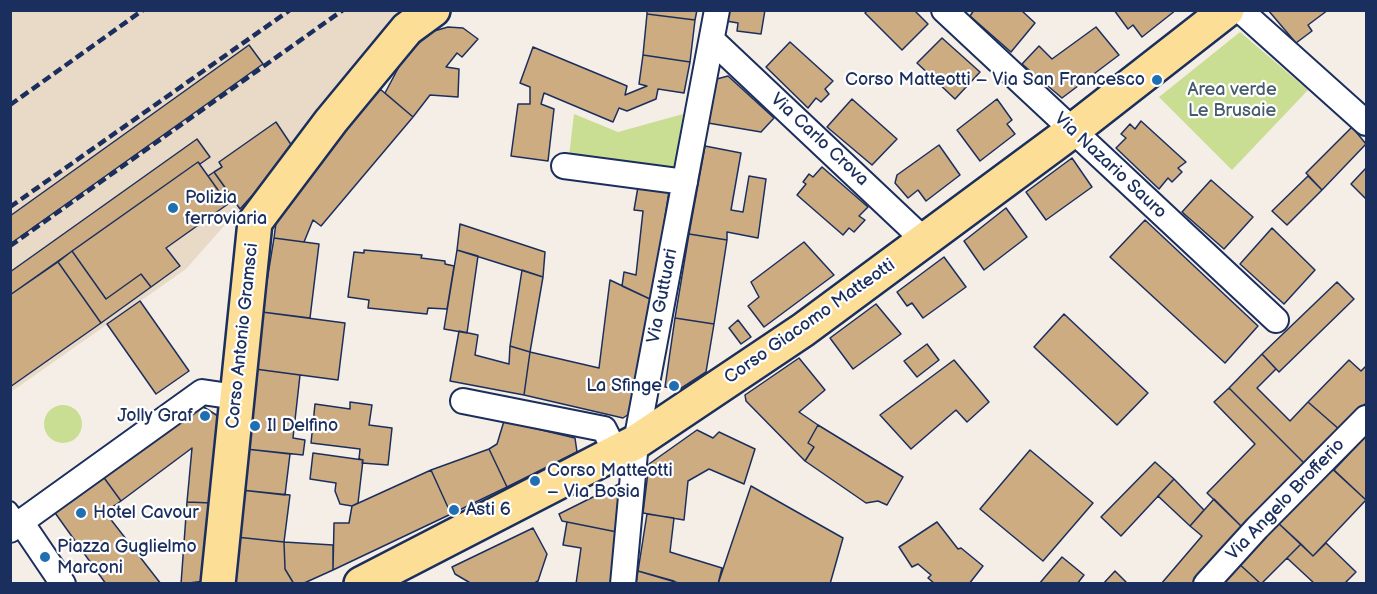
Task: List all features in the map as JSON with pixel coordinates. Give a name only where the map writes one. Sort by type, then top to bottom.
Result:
[{"type":"main road","name":"Corso Antonio Gramsci","points":[[218,584],[255,222],[331,121],[406,29],[433,10]]},
{"type":"main road","name":"Corso Giacomo Matteotti","points":[[361,584],[626,448],[803,330],[1072,130],[1227,10]]},
{"type":"street","name":"Via Guttuari","points":[[623,584],[626,448],[685,183],[717,10]]},
{"type":"street","name":"Via Nazario Sauro","points":[[944,10],[1276,320]]},
{"type":"street","points":[[1240,10],[1366,123]]},
{"type":"street","name":"Via Carlo Crova","points":[[713,41],[924,240]]},
{"type":"street","points":[[564,166],[685,183]]},
{"type":"street","points":[[63,584],[14,520],[117,453],[202,392],[236,397]]},
{"type":"street","points":[[463,401],[604,429],[626,448]]},
{"type":"street","name":"Via Angelo Brofferio","points":[[1206,584],[1257,528],[1366,418]]},
{"type":"shaded area","points":[[11,11],[414,11],[186,269],[11,392]]},
{"type":"green space","name":"Area verde Le Brusaie","points":[[1240,32],[1308,90],[1232,170],[1159,97]]},
{"type":"green space","points":[[574,114],[618,132],[683,114],[674,170],[569,156]]},
{"type":"green space","points":[[63,405],[76,411],[82,424],[76,437],[63,443],[50,437],[44,424],[50,411]]},
{"type":"building","points":[[647,10],[697,10],[695,20],[647,14]]},
{"type":"building","points":[[727,10],[765,10],[761,34],[737,31],[738,23],[726,21]]},
{"type":"building","points":[[868,10],[914,10],[928,24],[902,50],[865,13]]},
{"type":"building","points":[[974,10],[1021,10],[1035,23],[1011,52],[970,16]]},
{"type":"building","points":[[1114,10],[1176,10],[1142,37],[1133,25],[1128,29]]},
{"type":"building","points":[[1268,10],[1328,10],[1308,25],[1312,31],[1296,43]]},
{"type":"building","points":[[647,14],[695,20],[690,62],[643,55]]},
{"type":"building","points":[[448,27],[463,28],[478,39],[462,57],[457,53],[446,67],[459,69],[458,97],[430,95],[413,117],[385,93],[402,61],[419,43],[434,31]]},
{"type":"building","points":[[1096,27],[1119,55],[1062,98],[1022,64],[1039,46],[1052,59]]},
{"type":"building","points":[[942,38],[980,72],[955,99],[917,63]]},
{"type":"building","points":[[790,42],[833,81],[825,89],[829,94],[821,102],[816,98],[808,108],[766,67]]},
{"type":"building","points":[[249,45],[263,64],[10,244],[10,216]]},
{"type":"building","points":[[533,47],[627,86],[625,95],[647,86],[639,84],[643,55],[690,62],[684,93],[658,89],[656,99],[627,111],[619,108],[613,122],[544,93],[541,104],[554,109],[548,161],[511,156],[518,104],[530,104],[530,87],[520,83]]},
{"type":"building","points":[[728,76],[774,118],[761,132],[708,123],[713,80]]},
{"type":"building","points":[[380,89],[413,117],[321,226],[313,220],[304,242],[274,238],[277,215],[286,200]]},
{"type":"building","points":[[852,99],[897,139],[872,165],[827,127]]},
{"type":"building","points":[[997,99],[1012,120],[1007,124],[1015,134],[980,161],[957,130]]},
{"type":"building","points":[[1141,121],[1186,162],[1178,168],[1182,172],[1172,182],[1168,178],[1159,189],[1116,148],[1126,138],[1121,134],[1130,124],[1135,129]]},
{"type":"building","points":[[276,122],[294,149],[240,209],[214,172],[222,167],[219,162]]},
{"type":"building","points":[[1352,127],[1366,144],[1322,190],[1306,173]]},
{"type":"building","points":[[197,139],[210,157],[200,164],[198,162],[10,295],[10,272]]},
{"type":"building","points":[[939,145],[960,175],[926,201],[918,190],[908,198],[895,183],[897,175]]},
{"type":"building","points":[[705,146],[741,153],[731,210],[743,212],[749,176],[766,179],[758,238],[727,232],[727,240],[689,234]]},
{"type":"building","points":[[1072,158],[1092,187],[1046,220],[1026,192]]},
{"type":"building","points":[[198,162],[228,204],[166,248],[180,266],[151,287],[141,274],[106,299],[72,251]]},
{"type":"building","points":[[822,167],[868,207],[859,216],[865,220],[854,232],[849,228],[843,235],[797,195],[806,184],[803,182],[809,174],[813,177]]},
{"type":"building","points":[[1366,168],[1366,199],[1351,184]]},
{"type":"building","points":[[214,172],[234,200],[228,204],[208,176]]},
{"type":"building","points":[[1308,176],[1322,190],[1287,225],[1272,211]]},
{"type":"building","points":[[1211,180],[1253,217],[1224,249],[1182,212]]},
{"type":"building","points":[[638,187],[669,191],[652,300],[622,286],[624,272],[636,275],[643,211],[634,210]]},
{"type":"building","points":[[1006,208],[1027,237],[984,270],[964,241]]},
{"type":"building","points":[[1145,220],[1258,326],[1225,363],[1110,257]]},
{"type":"building","points":[[460,224],[545,252],[543,277],[457,250]]},
{"type":"building","points":[[1272,228],[1315,270],[1284,304],[1240,264]]},
{"type":"building","points":[[689,234],[727,240],[714,324],[675,318]]},
{"type":"building","points":[[274,238],[319,244],[310,318],[262,312]]},
{"type":"building","points":[[804,242],[834,275],[764,327],[748,306],[759,297],[751,282]]},
{"type":"building","points":[[364,250],[422,255],[421,258],[445,261],[445,264],[454,266],[447,309],[428,308],[427,314],[368,308],[369,300],[348,297],[354,252],[364,253]]},
{"type":"building","points":[[457,250],[478,256],[467,333],[444,329]]},
{"type":"building","points":[[72,251],[106,299],[141,274],[151,287],[101,323],[58,262]]},
{"type":"building","points":[[944,257],[966,287],[923,318],[912,303],[907,306],[897,292]]},
{"type":"building","points":[[58,262],[101,323],[10,387],[10,295]]},
{"type":"building","points":[[522,270],[543,277],[530,352],[510,346]]},
{"type":"building","points":[[610,280],[652,300],[638,408],[623,418],[524,395],[530,352],[599,368]]},
{"type":"building","points":[[1337,282],[1354,299],[1279,372],[1262,354]]},
{"type":"building","points":[[140,301],[189,371],[156,394],[107,324]]},
{"type":"building","points":[[876,304],[901,334],[853,369],[830,338]]},
{"type":"building","points":[[262,312],[345,323],[338,380],[255,369]]},
{"type":"building","points":[[1064,314],[1148,393],[1117,425],[1034,347]]},
{"type":"building","points":[[675,318],[714,324],[706,372],[680,389],[665,387]]},
{"type":"building","points":[[738,320],[751,337],[741,344],[729,328]]},
{"type":"building","points":[[459,331],[478,335],[475,355],[509,364],[510,346],[530,352],[524,395],[450,381]]},
{"type":"building","points":[[927,344],[939,360],[917,377],[904,361]]},
{"type":"building","points":[[1262,354],[1276,369],[1257,388],[1290,421],[1308,402],[1340,430],[1305,464],[1229,388]]},
{"type":"building","points":[[799,358],[825,390],[799,412],[818,425],[808,443],[814,447],[805,461],[746,401],[745,395]]},
{"type":"building","points":[[954,360],[989,402],[967,422],[956,410],[911,449],[880,415]]},
{"type":"building","points":[[1349,360],[1361,371],[1366,366],[1366,403],[1340,430],[1308,402]]},
{"type":"building","points":[[255,369],[300,375],[293,438],[305,440],[303,455],[246,449]]},
{"type":"building","points":[[1229,388],[1305,464],[1243,528],[1207,493],[1255,444],[1214,402]]},
{"type":"building","points":[[350,402],[372,405],[369,425],[392,428],[388,465],[362,463],[363,460],[359,459],[360,449],[311,443],[315,404],[350,409]]},
{"type":"building","points":[[199,404],[221,418],[212,503],[187,502],[192,448],[121,501],[102,475]]},
{"type":"building","points":[[504,421],[575,438],[577,452],[507,487],[489,449],[497,444]]},
{"type":"building","points":[[818,425],[903,477],[887,505],[878,501],[866,503],[805,461],[814,447],[808,443]]},
{"type":"building","points":[[697,430],[713,438],[719,432],[755,449],[744,484],[709,469],[688,481],[684,520],[643,513],[649,464]]},
{"type":"building","points":[[1366,436],[1366,500],[1334,470]]},
{"type":"building","points":[[246,449],[290,454],[285,495],[241,490]]},
{"type":"building","points":[[489,449],[507,487],[451,514],[431,470]]},
{"type":"building","points":[[1030,450],[1093,503],[1043,561],[980,509]]},
{"type":"building","points":[[313,453],[363,460],[358,503],[352,506],[340,504],[335,491],[336,483],[310,479]]},
{"type":"building","points":[[1155,462],[1174,479],[1121,536],[1101,517]]},
{"type":"building","points":[[1329,466],[1366,500],[1313,556],[1276,521]]},
{"type":"building","points":[[431,470],[451,514],[333,570],[334,523],[349,523],[352,506]]},
{"type":"building","points":[[102,475],[121,501],[105,512],[161,584],[106,584],[53,510]]},
{"type":"building","points":[[1174,479],[1204,510],[1190,526],[1158,496]]},
{"type":"building","points":[[621,483],[622,533],[562,521],[559,514]]},
{"type":"building","points":[[751,486],[843,538],[830,584],[718,584]]},
{"type":"building","points":[[241,490],[290,495],[284,542],[236,537]]},
{"type":"building","points":[[1214,499],[1243,528],[1194,584],[1161,584],[1202,536],[1190,526]]},
{"type":"building","points":[[187,502],[212,503],[205,581],[181,584]]},
{"type":"building","points":[[647,514],[674,518],[670,552],[722,568],[718,584],[682,584],[638,571]]},
{"type":"building","points":[[1276,521],[1301,544],[1261,584],[1237,562]]},
{"type":"building","points":[[567,522],[622,533],[615,584],[576,584],[581,548],[563,545]]},
{"type":"building","points":[[937,522],[958,549],[961,548],[983,566],[969,584],[935,584],[928,578],[931,575],[918,564],[912,567],[899,547]]},
{"type":"building","points":[[533,528],[547,554],[538,581],[533,584],[472,584],[455,574],[452,567]]},
{"type":"building","points":[[236,537],[284,542],[285,569],[294,584],[230,584]]},
{"type":"building","points":[[284,542],[333,545],[333,570],[302,584],[294,584],[285,569]]},
{"type":"building","points":[[1326,543],[1356,572],[1344,584],[1315,584],[1287,558],[1301,544],[1313,556]]},
{"type":"building","points":[[1062,557],[1084,575],[1077,584],[1039,584]]},
{"type":"building","points":[[1237,562],[1261,584],[1217,584]]},
{"type":"building","points":[[638,571],[674,581],[674,584],[636,584]]},
{"type":"building","points":[[1115,571],[1128,584],[1103,584]]},
{"type":"railway","points":[[10,105],[143,10]]},
{"type":"railway","points":[[10,207],[290,10]]},
{"type":"railway","points":[[10,246],[343,10]]},
{"type":"place","name":"Corso Matteotti – Via San Francesco","points":[[1157,80]]},
{"type":"place","name":"Polizia ferroviaria","points":[[173,208]]},
{"type":"place","name":"La Sfinge","points":[[674,386]]},
{"type":"place","name":"Jolly Graf","points":[[205,416]]},
{"type":"place","name":"Il Delfino","points":[[255,426]]},
{"type":"place","name":"Corso Matteotti – Via Bosia","points":[[535,481]]},
{"type":"place","name":"Asti 6","points":[[454,510]]},
{"type":"place","name":"Hotel Cavour","points":[[81,513]]},
{"type":"place","name":"Piazza Guglielmo Marconi","points":[[45,557]]}]
